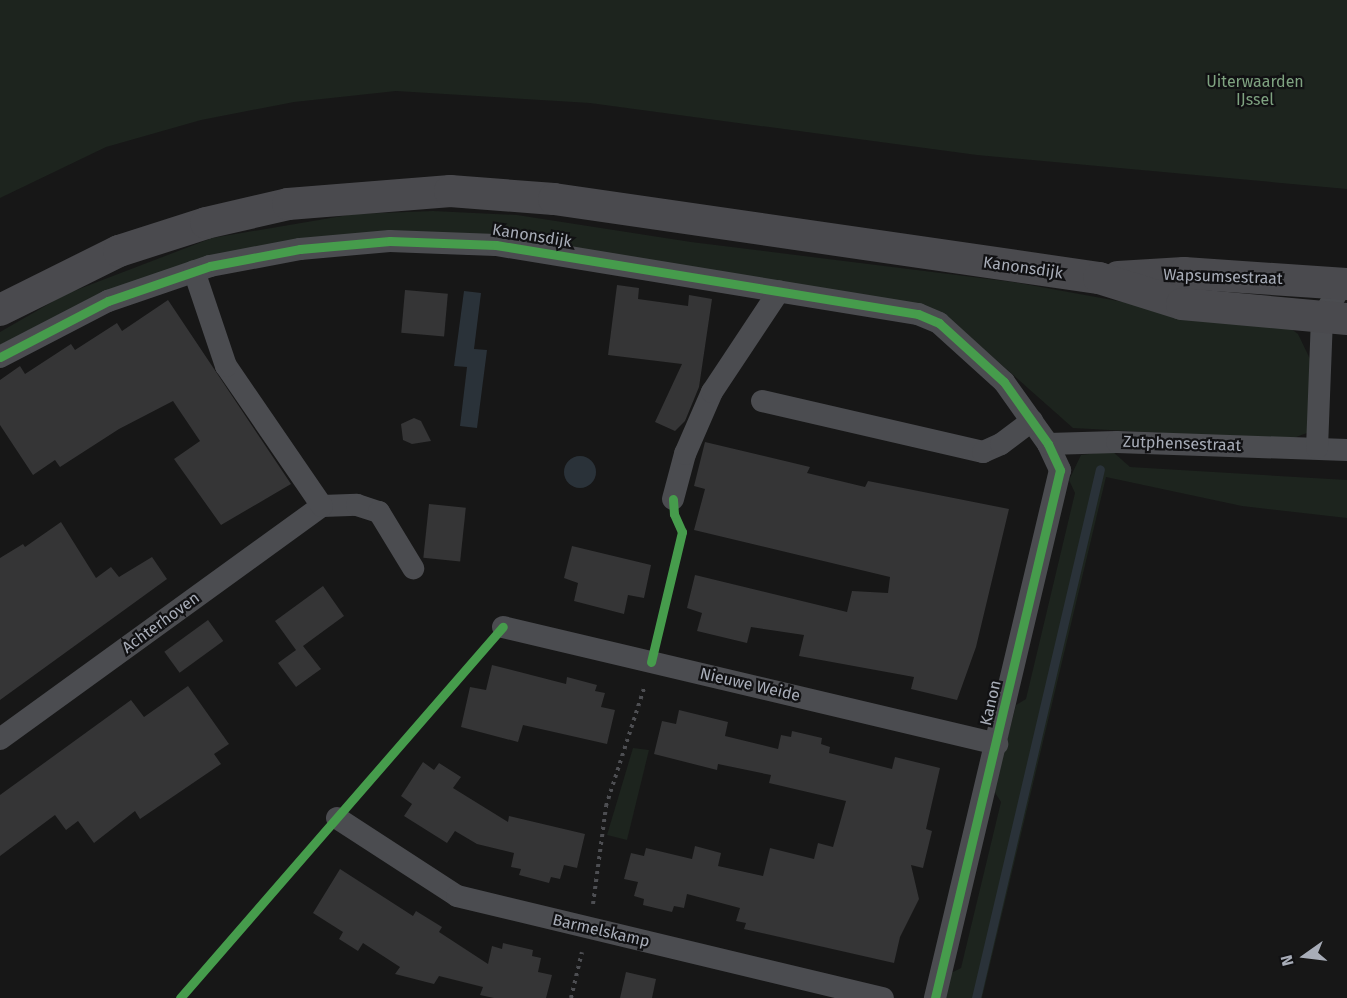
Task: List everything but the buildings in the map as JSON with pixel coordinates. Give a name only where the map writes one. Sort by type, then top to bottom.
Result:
[{"type":"street","name":"Kanonsdijk","points":[[0,310],[119,251],[206,223],[288,204],[450,191],[554,199],[1099,278]]},
{"type":"street","name":"Kanonsdijk","points":[[0,357],[108,301],[194,272],[259,256],[356,242],[446,242],[496,245],[779,291],[933,319],[1004,382],[1032,421]]},
{"type":"street","points":[[194,272],[226,366],[322,506],[357,505],[379,512],[413,568]]},
{"type":"street","name":"Wapsumsestraat","points":[[1099,278],[1184,273],[1346,287]]},
{"type":"street","name":"Wapsumsestraat","points":[[1099,278],[1182,304],[1334,318]]},
{"type":"street","points":[[1317,448],[1334,318],[1346,287]]},
{"type":"street","points":[[673,499],[685,454],[712,392],[779,291]]},
{"type":"street","points":[[762,401],[976,452],[995,448],[1032,421]]},
{"type":"street","name":"Kanon","points":[[935,998],[1059,481],[1056,457],[1032,421]]},
{"type":"street","name":"Zutphensestraat","points":[[1048,444],[1347,450]]},
{"type":"street","name":"Achterhoven","points":[[0,739],[322,506]]},
{"type":"street","name":"Nieuwe Weide","points":[[503,627],[997,744]]},
{"type":"street","name":"Barmelskamp","points":[[338,818],[457,896],[883,998]]},
{"type":"path","points":[[570,998],[587,928],[606,806],[651,662]]},
{"type":"green space","name":"Uiterwaarden IJssel","points":[[0,0],[1347,0],[1347,189],[977,155],[590,103],[396,91],[294,102],[201,120],[106,147],[0,198]]},
{"type":"green space","points":[[433,211],[517,215],[691,242],[1013,282],[1162,309],[1286,325],[1298,334],[1311,361],[1307,433],[1288,440],[1073,428],[943,313],[495,236],[191,262],[102,292],[0,345],[0,332],[66,294],[212,238],[354,214]]},
{"type":"green space","points":[[1112,451],[1130,467],[1347,480],[1347,518],[1242,506],[1106,477],[982,998],[945,998],[951,973],[961,968],[1001,802],[994,791],[1016,705],[1026,699],[1075,493],[1069,480],[1081,455]]},
{"type":"green space","points":[[633,748],[649,750],[627,840],[607,835]]},
{"type":"shaded area","points":[[464,291],[481,293],[474,349],[487,350],[477,428],[460,426],[467,367],[454,366]]},
{"type":"shaded area","points":[[580,456],[592,460],[596,472],[592,484],[580,488],[568,484],[564,472],[568,460]]},
{"type":"waterway","points":[[976,998],[1100,469]]},
{"type":"cycle path","points":[[0,357],[108,301],[210,266],[300,249],[390,241],[496,245],[918,314],[939,323],[1004,382],[1048,444],[1060,470],[935,998]]},
{"type":"cycle path","points":[[651,662],[682,532],[674,514],[673,499]]},
{"type":"cycle path","points":[[180,998],[503,627]]}]
